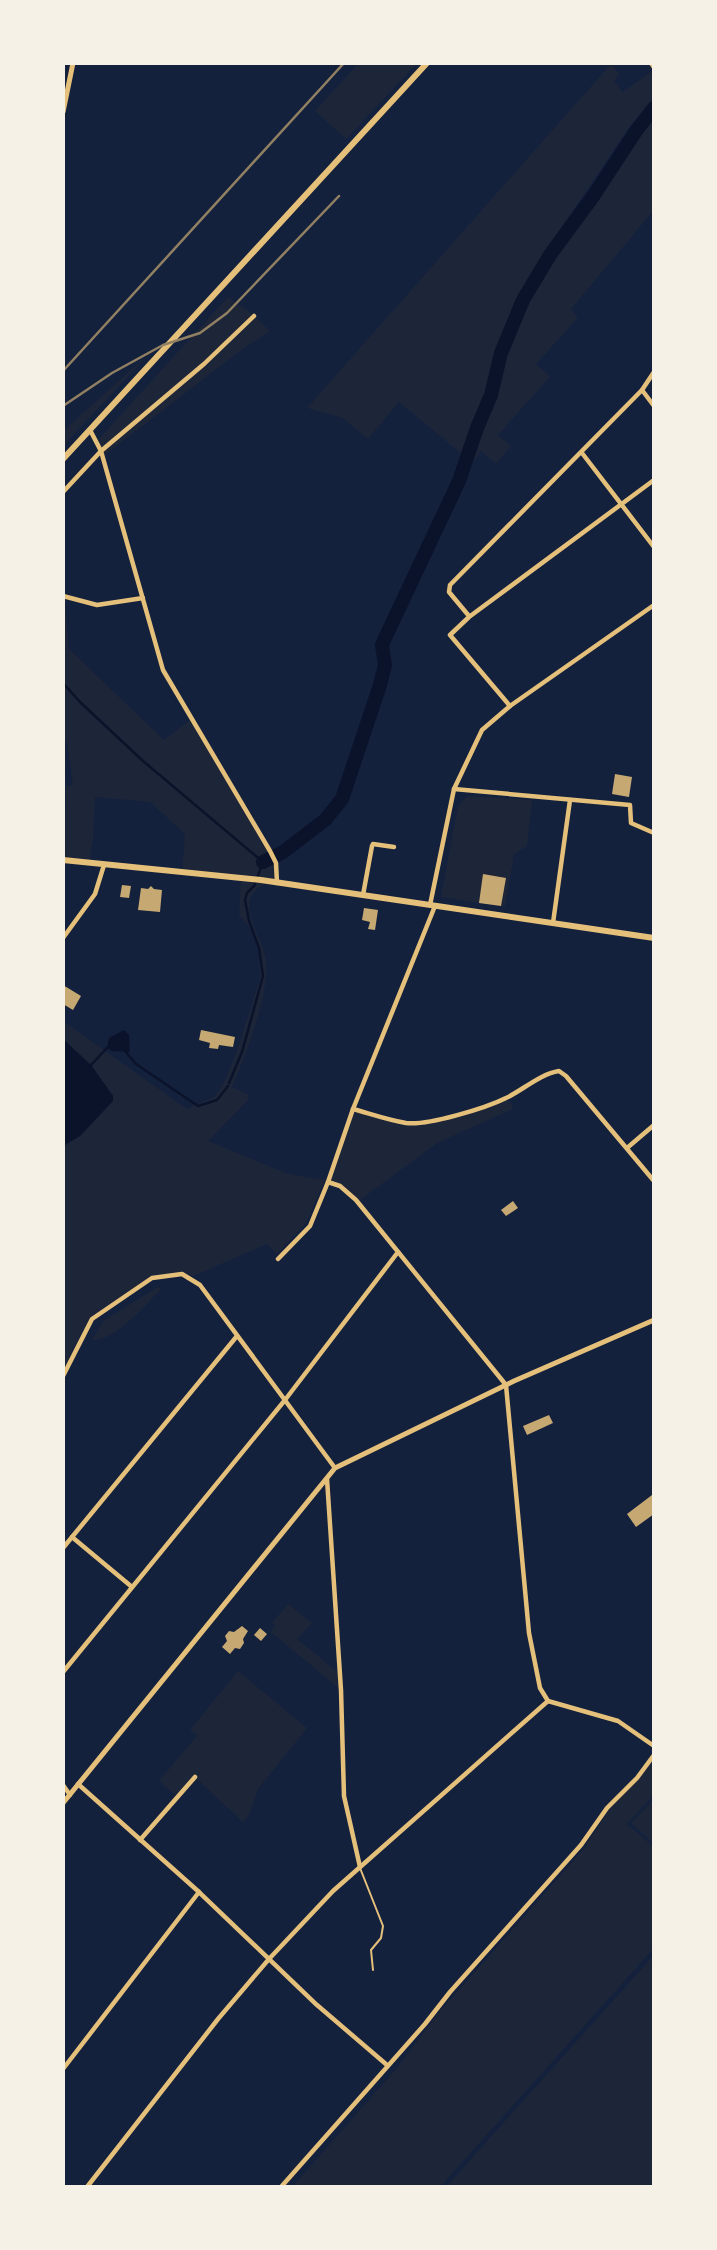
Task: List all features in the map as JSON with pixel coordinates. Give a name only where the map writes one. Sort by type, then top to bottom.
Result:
[{"type":"main road","points":[[63,459],[427,63]]},
{"type":"main road","points":[[63,860],[261,880],[654,938]]},
{"type":"street","points":[[63,112],[73,63]]},
{"type":"street","points":[[63,492],[100,451],[204,364],[254,316]]},
{"type":"street","points":[[469,617],[449,592],[450,585],[582,453],[642,390],[654,372]]},
{"type":"street","points":[[642,390],[654,406]]},
{"type":"street","points":[[89,430],[100,451],[163,670],[272,854],[276,863],[277,883]]},
{"type":"street","points":[[582,453],[654,547]]},
{"type":"street","points":[[510,706],[450,635],[469,617],[654,480]]},
{"type":"street","points":[[63,596],[97,604],[143,598]]},
{"type":"street","points":[[278,1259],[310,1226],[328,1182],[353,1109],[432,905],[454,789],[482,730],[510,706],[654,605]]},
{"type":"street","points":[[454,789],[629,805],[631,822],[654,832]]},
{"type":"street","points":[[553,923],[570,800]]},
{"type":"street","points":[[363,895],[373,844],[394,847]]},
{"type":"street","points":[[63,938],[95,894],[104,865]]},
{"type":"street","points":[[353,1109],[408,1123],[424,1123],[488,1105],[559,1071],[654,1181]]},
{"type":"street","points":[[627,1148],[654,1125]]},
{"type":"street","points":[[328,1182],[340,1186],[356,1200],[506,1385],[529,1633],[540,1688],[548,1701],[618,1721],[654,1746]]},
{"type":"street","points":[[63,1672],[285,1400],[398,1252]]},
{"type":"street","points":[[63,1376],[92,1319],[152,1278],[182,1274],[193,1279],[335,1468]]},
{"type":"street","points":[[63,1803],[335,1468],[506,1385],[654,1320]]},
{"type":"street","points":[[63,1548],[237,1336]]},
{"type":"street","points":[[327,1479],[341,1690],[344,1796],[360,1867]]},
{"type":"street","points":[[72,1537],[132,1587]]},
{"type":"street","points":[[87,2187],[218,2019],[269,1959],[333,1891],[548,1701]]},
{"type":"street","points":[[281,2187],[581,1845],[607,1808],[637,1778],[654,1755]]},
{"type":"street","points":[[140,1840],[195,1777]]},
{"type":"street","points":[[78,1784],[198,1892],[317,2005],[387,2065]]},
{"type":"street","points":[[63,1785],[70,1795]]},
{"type":"street","points":[[63,2069],[198,1892]]},
{"type":"lane","points":[[360,1867],[383,1926],[381,1938],[371,1951],[373,1970]]},
{"type":"shaded area","points":[[359,63],[417,63],[346,139],[315,111]]},
{"type":"shaded area","points":[[611,64],[619,74],[614,81],[623,92],[652,71],[654,97],[630,126],[527,279],[513,305],[492,368],[519,297],[632,127],[654,100],[654,210],[571,309],[578,318],[536,364],[550,377],[498,435],[511,446],[496,464],[481,451],[467,471],[447,522],[418,573],[388,639],[388,665],[381,694],[351,777],[346,799],[336,813],[277,859],[274,854],[323,818],[337,804],[378,684],[382,665],[380,645],[402,601],[412,571],[441,518],[483,406],[463,455],[399,402],[368,439],[343,418],[307,408]]},
{"type":"shaded area","points":[[228,297],[250,312],[270,331],[102,457],[96,442]]},
{"type":"shaded area","points":[[148,355],[63,446],[63,431]]},
{"type":"shaded area","points":[[63,602],[69,649],[164,740],[190,720],[276,863],[277,883],[265,881],[250,900],[251,919],[264,951],[266,974],[255,1025],[232,1087],[249,1095],[248,1100],[208,1141],[288,1174],[325,1180],[306,1223],[277,1254],[267,1244],[193,1276],[183,1272],[152,1276],[90,1317],[63,1370],[63,1146],[80,1136],[113,1101],[113,1096],[91,1065],[63,1039],[63,1021],[187,1109],[214,1097],[224,1083],[260,979],[259,950],[248,925],[239,915],[241,878],[182,872],[185,834],[150,802],[95,797],[89,863],[65,860],[66,786],[73,785],[67,743],[63,735]]},
{"type":"shaded area","points":[[467,796],[532,800],[527,846],[514,854],[505,907],[441,897],[458,806]]},
{"type":"shaded area","points":[[124,1030],[129,1035],[130,1052],[107,1048],[109,1038]]},
{"type":"shaded area","points":[[63,1039],[91,1065],[113,1096],[113,1101],[80,1136],[63,1146]]},
{"type":"shaded area","points":[[505,1100],[511,1102],[513,1109],[437,1143],[360,1200],[341,1184],[331,1180],[355,1111],[408,1125],[424,1124]]},
{"type":"shaded area","points":[[158,1287],[161,1289],[120,1329],[101,1339],[92,1340],[103,1321]]},
{"type":"shaded area","points":[[288,1604],[312,1623],[297,1639],[340,1674],[341,1690],[271,1632],[275,1626],[272,1623]]},
{"type":"shaded area","points":[[238,1671],[307,1728],[258,1789],[249,1815],[243,1822],[197,1779],[179,1798],[159,1781],[197,1736],[190,1730]]},
{"type":"shaded area","points":[[654,1759],[654,1795],[627,1824],[654,1847],[654,1948],[440,2187],[292,2187],[397,2068],[439,2012],[585,1847],[609,1810]]},
{"type":"shaded area","points":[[654,1799],[654,1844],[631,1823]]},
{"type":"shaded area","points":[[654,1955],[654,2187],[446,2187]]},
{"type":"building","points":[[615,774],[632,777],[629,797],[612,794]]},
{"type":"building","points":[[483,874],[506,878],[501,906],[479,903]]},
{"type":"building","points":[[122,885],[131,886],[129,898],[120,897]]},
{"type":"building","points":[[151,886],[162,890],[160,912],[138,910],[141,888],[148,889]]},
{"type":"building","points":[[364,908],[378,910],[375,930],[368,929],[370,922],[362,920]]},
{"type":"building","points":[[63,985],[81,996],[73,1010],[63,1004]]},
{"type":"building","points":[[201,1030],[235,1037],[233,1047],[219,1045],[218,1049],[209,1048],[210,1043],[199,1040]]},
{"type":"building","points":[[513,1201],[518,1208],[506,1216],[501,1210]]},
{"type":"building","points":[[549,1415],[553,1423],[527,1435],[523,1426]]},
{"type":"building","points":[[652,1495],[654,1514],[636,1527],[627,1514]]},
{"type":"building","points":[[242,1626],[248,1631],[243,1639],[244,1643],[240,1649],[235,1648],[230,1654],[222,1647],[227,1641],[225,1636],[229,1631],[234,1632]]},
{"type":"building","points":[[260,1628],[267,1634],[261,1641],[254,1635]]},
{"type":"waterway","points":[[263,862],[283,852],[325,820],[342,799],[380,685],[385,665],[382,645],[459,481],[491,395],[501,353],[523,300],[550,255],[654,108]]},
{"type":"waterway","points":[[63,683],[143,761],[263,862],[254,886],[247,893],[245,900],[259,948],[263,976],[242,1052],[229,1083]]},
{"type":"waterway","points":[[91,1065],[108,1047]]},
{"type":"waterway","points":[[125,1051],[136,1064],[198,1106],[217,1100],[228,1086]]},
{"type":"railway","points":[[63,371],[344,63]]},
{"type":"railway","points":[[63,406],[112,373],[163,345],[200,333],[227,313],[339,196]]}]
